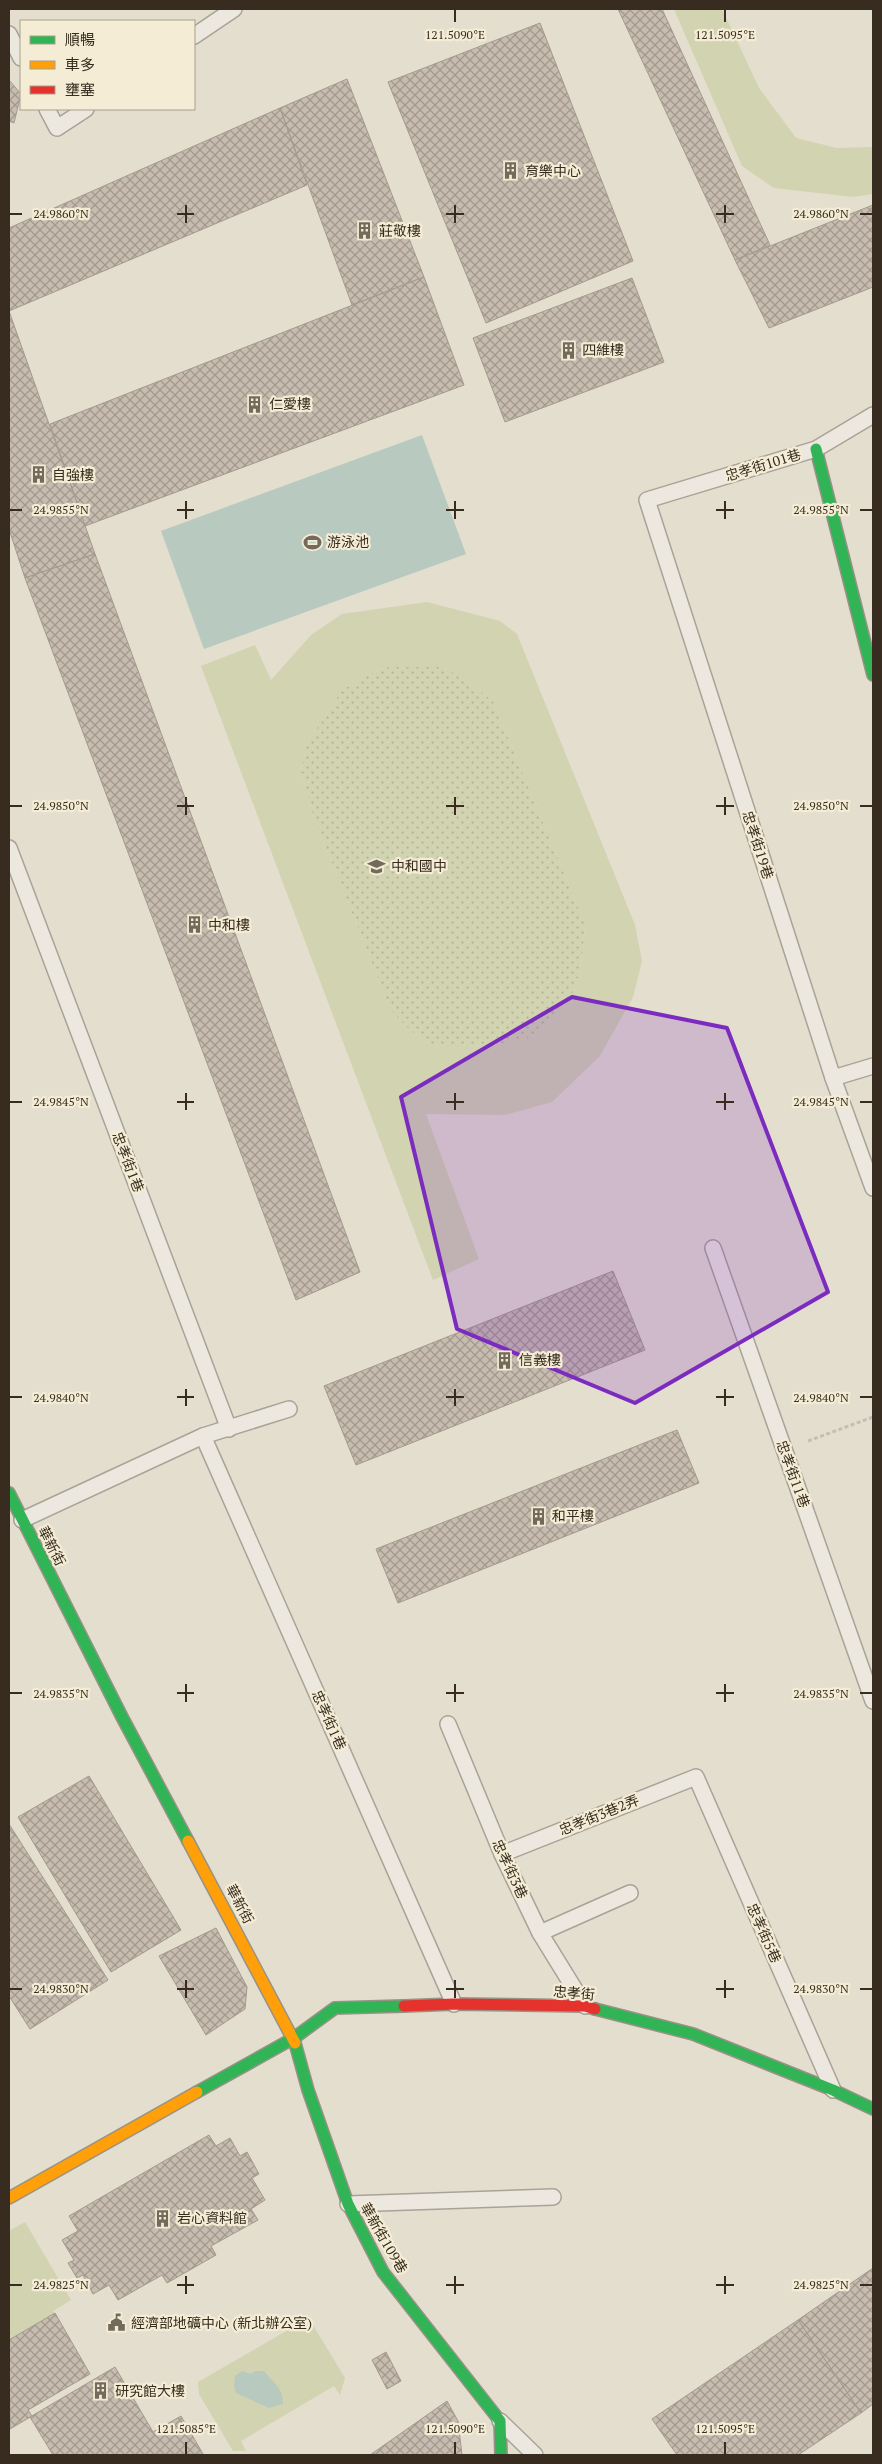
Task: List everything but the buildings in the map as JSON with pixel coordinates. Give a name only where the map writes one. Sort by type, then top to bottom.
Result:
[{"type":"street","points":[[816,449],[873,675]]},
{"type":"street","name":"華新街","points":[[9,1493],[122,1717],[294,2038]]},
{"type":"street","name":"忠孝街","points":[[294,2038],[336,2008],[454,2004],[585,2006],[693,2034],[833,2090],[873,2110]]},
{"type":"street","points":[[9,2198],[294,2038]]},
{"type":"street","name":"華新街109巷","points":[[294,2038],[308,2090],[348,2204],[384,2272],[500,2421]]},
{"type":"street","points":[[500,2421],[501,2455]]},
{"type":"lane","points":[[195,35],[234,9]]},
{"type":"lane","points":[[9,34],[20,56]]},
{"type":"lane","points":[[48,110],[57,128],[84,110]]},
{"type":"lane","name":"忠孝街101巷","points":[[647,500],[816,449],[873,415]]},
{"type":"lane","name":"忠孝街19巷","points":[[647,500],[833,1078],[873,1188]]},
{"type":"lane","name":"忠孝街1巷","points":[[9,848],[229,1429]]},
{"type":"lane","points":[[833,1078],[873,1066]]},
{"type":"lane","name":"忠孝街11巷","points":[[713,1248],[873,1701]]},
{"type":"lane","points":[[22,1520],[203,1436],[289,1409]]},
{"type":"lane","name":"忠孝街1巷","points":[[203,1436],[454,2004]]},
{"type":"lane","name":"忠孝街3巷","points":[[448,1724],[502,1854],[540,1933],[585,2006]]},
{"type":"lane","name":"忠孝街3巷2弄","points":[[502,1854],[696,1777]]},
{"type":"lane","name":"忠孝街5巷","points":[[696,1777],[833,2090]]},
{"type":"lane","points":[[540,1933],[630,1893]]},
{"type":"lane","points":[[348,2204],[553,2197]]},
{"type":"lane","points":[[500,2421],[535,2455]]},
{"type":"path","points":[[784,1450],[873,1417]]},
{"type":"highlighted area","points":[[572,997],[727,1028],[828,1292],[635,1403],[457,1329],[401,1097]]},
{"type":"green space","points":[[674,9],[722,9],[759,88],[796,138],[837,148],[873,147],[873,194],[853,197],[774,188],[742,166]]},
{"type":"green space","points":[[427,602],[500,621],[517,634],[635,925],[642,961],[633,997],[600,1056],[552,1102],[505,1115],[426,1114],[479,1259],[433,1280],[201,666],[255,645],[271,680],[311,635],[342,614]],"holes":[[[388,667],[444,667],[493,701],[585,924],[580,972],[566,1005],[554,1020],[543,1029],[532,1036],[512,1042],[468,1047],[434,1045],[415,1035],[390,1009],[312,812],[301,772],[307,743],[342,690],[365,676]]]},
{"type":"green space","points":[[388,667],[444,667],[493,701],[585,924],[580,972],[572,994],[556,1017],[532,1036],[512,1042],[483,1046],[443,1047],[427,1043],[404,1025],[390,1009],[312,812],[301,772],[307,743],[342,690],[365,676]]},
{"type":"green space","points":[[25,2222],[71,2300],[53,2311],[55,2313],[9,2340],[9,2231]]},
{"type":"green space","points":[[302,2322],[313,2325],[345,2378],[340,2395],[334,2386],[241,2441],[246,2451],[233,2451],[199,2394],[198,2382]]},
{"type":"shaded area","name":"游泳池","points":[[422,435],[466,554],[204,649],[161,531]]},
{"type":"shaded area","points":[[242,2371],[251,2374],[255,2371],[264,2371],[279,2389],[283,2398],[283,2404],[269,2408],[236,2393],[234,2387],[235,2376]]},
{"type":"traffic: fast","points":[[816,449],[873,675]]},
{"type":"traffic: fast","points":[[9,1493],[122,1717],[188,1841]]},
{"type":"traffic: fast","points":[[197,2092],[294,2038],[335,2008],[404,2006]]},
{"type":"traffic: fast","points":[[595,2009],[693,2034],[833,2090],[873,2109]]},
{"type":"traffic: fast","points":[[295,2043],[308,2090],[348,2204],[383,2272],[500,2421],[501,2455]]},
{"type":"traffic: slow","points":[[188,1841],[295,2043]]},
{"type":"traffic: slow","points":[[9,2198],[197,2092]]},
{"type":"traffic: jam","points":[[404,2006],[454,2004],[585,2006],[595,2009]]},
{"type":"place","name":"育樂中心","points":[[511,171]]},
{"type":"place","name":"莊敬樓","points":[[365,231]]},
{"type":"place","name":"四維樓","points":[[568,350]]},
{"type":"place","name":"仁愛樓","points":[[255,404]]},
{"type":"place","name":"自強樓","points":[[38,475]]},
{"type":"place","name":"游泳池","points":[[313,542]]},
{"type":"place","name":"中和國中","points":[[377,866]]},
{"type":"place","name":"中和樓","points":[[194,925]]},
{"type":"place","name":"信義樓","points":[[505,1360]]},
{"type":"place","name":"和平樓","points":[[538,1516]]},
{"type":"place","name":"岩心資料館","points":[[163,2218]]},
{"type":"place","name":"經濟部地礦中心 (新北辦公室)","points":[[117,2323]]},
{"type":"place","name":"研究館大樓","points":[[101,2391]]}]
